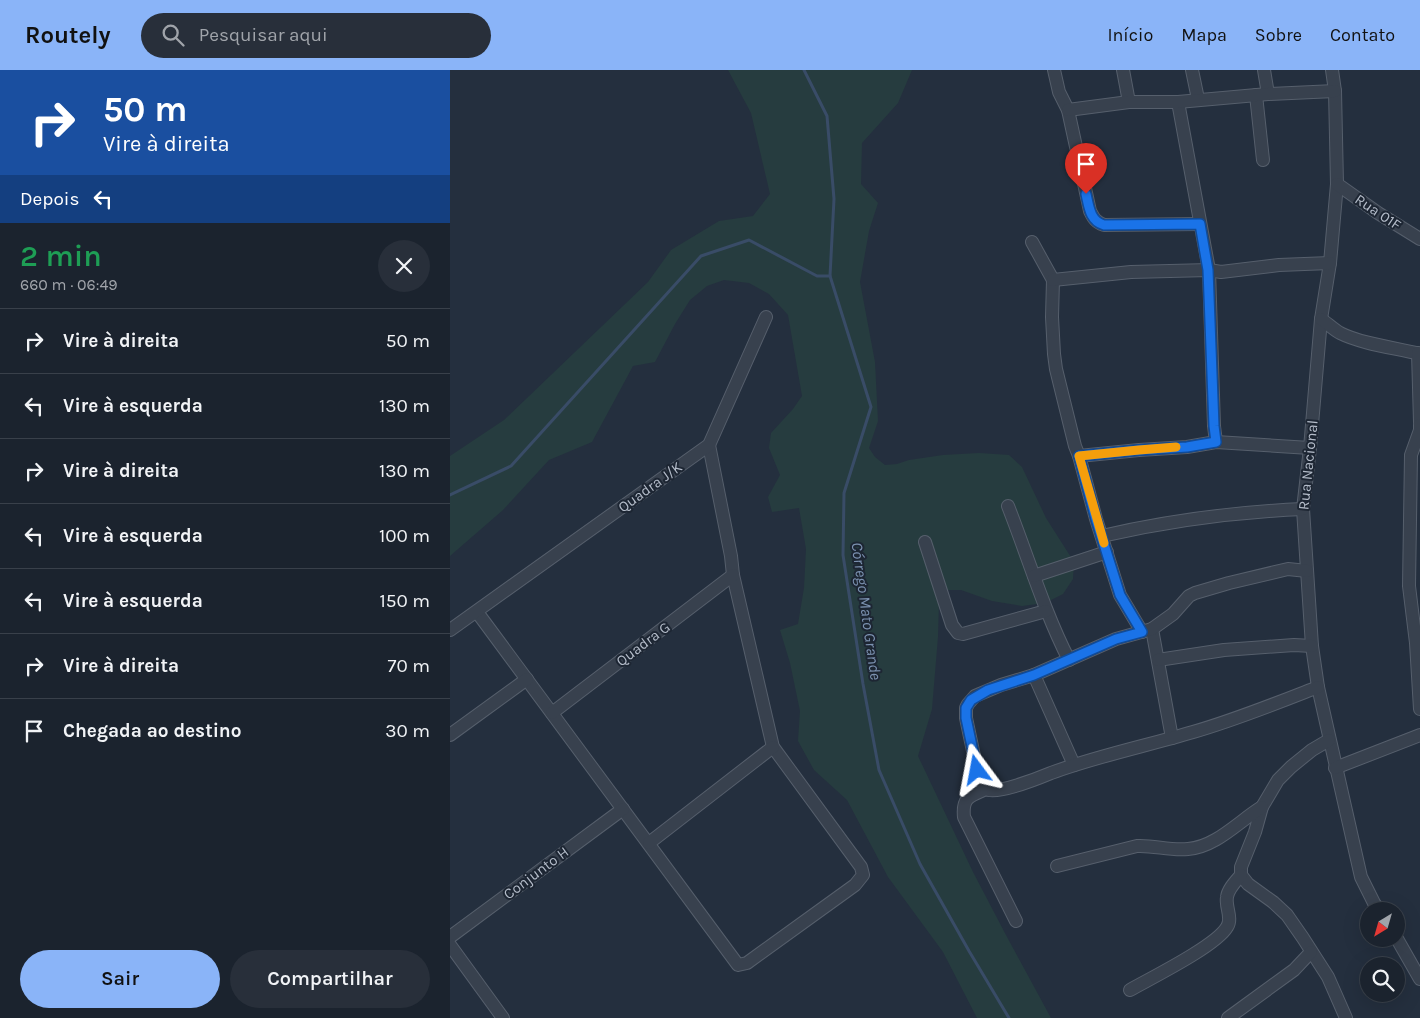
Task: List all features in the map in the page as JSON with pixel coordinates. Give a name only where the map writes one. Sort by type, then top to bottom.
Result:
[{"type":"street","points":[[1054,70],[1059,92],[1068,110],[1090,211],[1094,220],[1104,225],[1200,224]]},
{"type":"street","points":[[1124,70],[1129,102]]},
{"type":"street","points":[[1192,70],[1198,99]]},
{"type":"street","points":[[1264,70],[1262,94],[1264,160]]},
{"type":"street","name":"Rua Nacional","points":[[1332,70],[1335,91],[1337,184],[1302,509],[1312,646],[1318,686],[1361,877],[1374,902]]},
{"type":"street","points":[[1068,110],[1129,102],[1178,102],[1262,94],[1335,91]]},
{"type":"street","points":[[1178,102],[1208,270],[1216,442]]},
{"type":"street","name":"Rua 01F","points":[[1337,184],[1378,213],[1420,239]]},
{"type":"street","points":[[1032,242],[1053,280],[1054,354],[1074,446],[1079,456],[1123,601],[1147,631],[1158,660],[1172,738]]},
{"type":"street","points":[[1053,280],[1131,272],[1208,270],[1221,272],[1279,265],[1330,263]]},
{"type":"street","points":[[477,612],[738,964],[747,963],[855,885],[863,875],[861,868],[773,747],[733,576],[731,556],[709,445],[766,317]]},
{"type":"street","points":[[1321,319],[1349,336],[1370,343],[1419,353],[1420,430],[1415,457],[1409,586],[1416,644],[1420,710]]},
{"type":"street","points":[[1079,456],[1187,447],[1216,442],[1310,448]]},
{"type":"street","name":"Quadra J/K","points":[[450,630],[709,445]]},
{"type":"street","points":[[1008,506],[1046,611],[1069,660]]},
{"type":"street","points":[[1102,536],[1156,525],[1234,514],[1302,509]]},
{"type":"street","points":[[925,542],[952,625],[958,633],[963,634],[1046,611]]},
{"type":"street","points":[[1034,576],[1107,552]]},
{"type":"street","points":[[1307,571],[1288,568],[1229,582],[1195,593],[1189,596],[1173,614],[1147,631],[1116,639],[1034,675],[975,696],[966,708],[969,736],[983,786],[992,791],[1012,786],[1074,764],[1172,738],[1255,711],[1318,686]]},
{"type":"street","name":"Quadra G","points":[[552,713],[733,576]]},
{"type":"street","points":[[1158,660],[1224,650],[1294,645],[1312,646]]},
{"type":"street","points":[[1034,675],[1074,764]]},
{"type":"street","points":[[450,735],[527,679]]},
{"type":"street","points":[[1335,768],[1420,735]]},
{"type":"street","points":[[1330,740],[1312,750],[1278,780],[1262,807],[1255,832],[1241,868],[1241,874],[1248,884],[1287,915],[1328,977],[1343,1017]]},
{"type":"street","points":[[649,843],[773,747]]},
{"type":"street","points":[[986,789],[968,797],[963,806],[964,817],[1016,922]]},
{"type":"street","points":[[1058,866],[1137,846],[1171,850],[1199,847],[1216,839],[1262,807]]},
{"type":"street","name":"Conjunto H","points":[[450,938],[623,809]]},
{"type":"street","points":[[1130,990],[1210,943],[1226,928],[1229,917],[1226,902],[1227,896],[1241,874]]},
{"type":"street","points":[[450,945],[503,1018]]},
{"type":"street","points":[[1402,948],[1420,979]]},
{"type":"street","points":[[1228,1018],[1294,970],[1311,952]]},
{"type":"green space","points":[[728,70],[912,70],[898,103],[862,143],[861,184],[878,203],[869,231],[860,282],[875,362],[878,421],[869,448],[875,457],[885,465],[943,455],[979,453],[1009,455],[1022,467],[1046,518],[1074,562],[1073,579],[1063,594],[1045,603],[1022,606],[992,601],[961,590],[948,590],[939,601],[932,709],[918,756],[973,872],[1051,1018],[977,1018],[943,952],[888,877],[847,800],[814,770],[798,741],[800,711],[790,663],[780,630],[798,624],[804,588],[806,549],[799,508],[772,512],[768,497],[780,475],[769,448],[771,433],[802,396],[788,315],[769,294],[749,283],[724,280],[707,286],[690,300],[655,362],[633,366],[592,442],[549,460],[503,510],[450,556],[450,456],[504,420],[648,282],[671,250],[719,221],[753,216],[770,194],[751,113]]},
{"type":"waterway","name":"Córrego Mato Grande","points":[[804,70],[827,116],[834,199],[830,276],[871,407],[844,493],[843,555],[863,684],[879,770],[920,864],[1009,1018]]},
{"type":"waterway","points":[[450,495],[511,466],[701,256],[749,240],[817,276],[830,276]]},
{"type":"slow traffic","points":[[1104,543],[1079,456],[1176,447]]},
{"type":"route","points":[[977,770],[966,718],[966,708],[975,696],[1001,685],[1034,675],[1116,639],[1142,632],[1120,595],[1096,519],[1079,456],[1187,447],[1216,442],[1208,270],[1200,224],[1104,225],[1094,220],[1086,194]]}]
